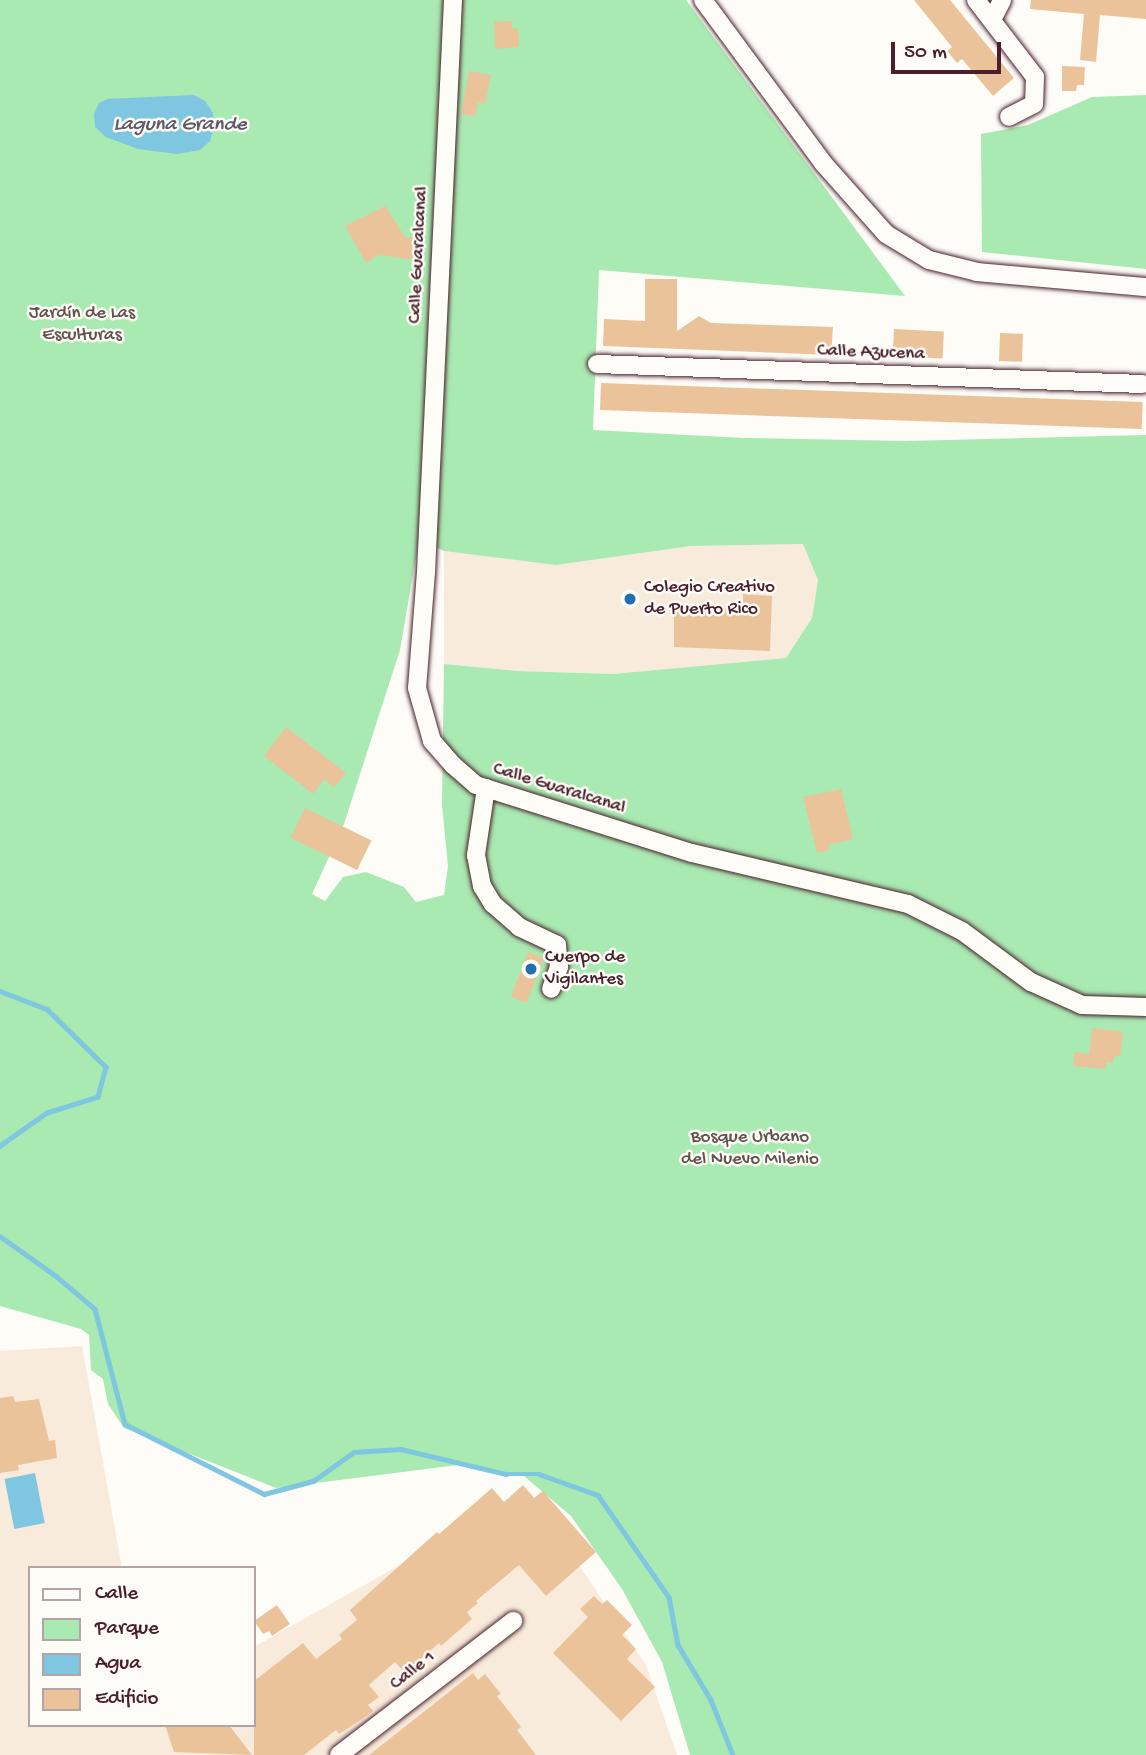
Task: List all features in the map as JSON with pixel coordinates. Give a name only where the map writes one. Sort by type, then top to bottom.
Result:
[{"type":"street","name":"Calle Guaralcanal","points":[[453,0],[426,572],[417,688],[432,741],[453,765],[477,785],[692,853],[908,904],[962,931],[1031,982],[1082,1005],[1146,1007]]},
{"type":"street","points":[[703,0],[823,163],[886,234],[929,260],[977,272],[1146,287]]},
{"type":"street","points":[[976,0],[1035,77],[1034,104],[1009,117]]},
{"type":"street","points":[[992,20],[1002,0]]},
{"type":"street","name":"Calle Azucena","points":[[597,364],[1132,377]]},
{"type":"street","points":[[486,788],[476,855],[482,886],[493,904],[519,927],[557,945],[559,967],[551,989]]},
{"type":"street","name":"Calle 1","points":[[339,1755],[513,1620]]},
{"type":"shaded area","name":"Colegio Creativo de Puerto Rico","points":[[803,544],[818,580],[812,618],[786,658],[613,674],[518,671],[444,664],[444,551],[556,565],[691,546]]},
{"type":"shaded area","points":[[82,1346],[122,1566],[28,1566],[28,1727],[256,1727],[256,1646],[530,1492],[646,1665],[677,1755],[0,1755],[0,1351]]},
{"type":"green space","name":"Bosque Urbano del Nuevo Milenio","points":[[0,0],[686,0],[905,296],[599,270],[593,430],[744,438],[906,441],[1146,435],[1146,1755],[690,1755],[662,1662],[622,1589],[571,1516],[524,1476],[458,1465],[276,1488],[124,1428],[108,1404],[103,1379],[91,1370],[89,1335],[81,1329],[0,1306]],"holes":[[[419,539],[444,551],[556,565],[691,546],[803,544],[818,580],[812,618],[786,658],[613,674],[518,671],[444,664],[442,805],[448,866],[444,895],[416,902],[404,887],[366,872],[343,877],[325,901],[312,894],[344,824],[400,650]]]},
{"type":"green space","points":[[1146,95],[1146,269],[982,252],[981,134],[1028,125],[1092,97]]},
{"type":"water","name":"Laguna Grande","points":[[194,95],[205,101],[213,113],[214,127],[210,141],[200,150],[177,154],[138,149],[106,137],[95,127],[94,114],[99,103],[107,99]]},
{"type":"water","points":[[35,1473],[45,1523],[14,1529],[5,1479]]},
{"type":"building","points":[[914,0],[950,0],[1014,78],[993,96],[962,59],[957,63],[947,51],[952,47]]},
{"type":"building","points":[[1031,0],[1146,0],[1146,19],[1100,15],[1096,62],[1080,60],[1084,14],[1030,9]]},
{"type":"building","points":[[512,21],[512,29],[518,28],[519,47],[495,49],[494,22]]},
{"type":"building","points":[[1062,66],[1085,67],[1084,85],[1077,85],[1076,91],[1062,91]]},
{"type":"building","points":[[469,71],[491,75],[485,104],[478,102],[475,116],[461,114]]},
{"type":"building","points":[[385,206],[405,237],[424,238],[423,261],[378,255],[366,263],[345,226]]},
{"type":"building","points":[[645,279],[677,279],[677,331],[699,316],[711,323],[833,327],[831,355],[603,346],[604,319],[645,321]]},
{"type":"building","points":[[894,329],[944,332],[943,359],[893,356]]},
{"type":"building","points":[[1000,333],[1023,334],[1022,362],[999,361]]},
{"type":"building","points":[[601,383],[1143,402],[1142,429],[600,410]]},
{"type":"building","points":[[743,594],[772,596],[770,651],[674,647],[674,604],[743,607]]},
{"type":"building","points":[[286,727],[346,773],[334,788],[324,779],[313,794],[264,756]]},
{"type":"building","points":[[841,789],[853,839],[828,845],[830,850],[817,853],[803,797]]},
{"type":"building","points":[[305,808],[372,840],[357,870],[291,838]]},
{"type":"building","points":[[528,952],[544,958],[527,1003],[511,997]]},
{"type":"building","points":[[1092,1028],[1123,1032],[1120,1056],[1114,1056],[1113,1063],[1106,1062],[1106,1069],[1073,1066],[1075,1052],[1089,1054]]},
{"type":"building","points":[[13,1396],[15,1402],[39,1399],[49,1441],[55,1440],[57,1458],[18,1465],[19,1470],[0,1473],[0,1398]]},
{"type":"building","points":[[523,1485],[534,1498],[543,1491],[596,1552],[546,1596],[519,1565],[476,1601],[478,1603],[467,1612],[472,1619],[441,1646],[439,1643],[405,1673],[395,1662],[369,1685],[379,1697],[368,1705],[373,1711],[362,1719],[339,1734],[336,1730],[304,1755],[254,1755],[256,1679],[303,1643],[316,1659],[342,1639],[339,1635],[357,1620],[350,1610],[437,1532],[439,1534],[492,1488],[504,1502]]},
{"type":"building","points":[[594,1596],[602,1604],[607,1600],[632,1625],[622,1635],[636,1649],[627,1659],[655,1687],[621,1721],[553,1653],[588,1617],[580,1609]]},
{"type":"building","points":[[277,1605],[290,1624],[272,1636],[269,1631],[263,1634],[256,1620]]},
{"type":"building","points":[[473,1673],[478,1680],[485,1674],[501,1694],[497,1696],[521,1727],[517,1730],[536,1755],[369,1755]]},
{"type":"building","points":[[166,1727],[231,1727],[252,1755],[174,1752]]},
{"type":"waterway","points":[[0,991],[47,1009],[106,1067],[98,1097],[47,1113],[0,1146]]},
{"type":"waterway","points":[[0,1236],[56,1276],[95,1309],[125,1424],[264,1494],[313,1481],[354,1452],[401,1449],[506,1474],[539,1474],[598,1495],[669,1597],[678,1645],[711,1700],[733,1755]]},
{"type":"place","name":"Colegio Creativo de Puerto Rico","points":[[630,599]]},
{"type":"place","name":"Cuerpo de Vigilantes","points":[[531,969]]},
{"type":"park label","name":"Jardín de Las Esculturas","points":[[82,325]]}]
